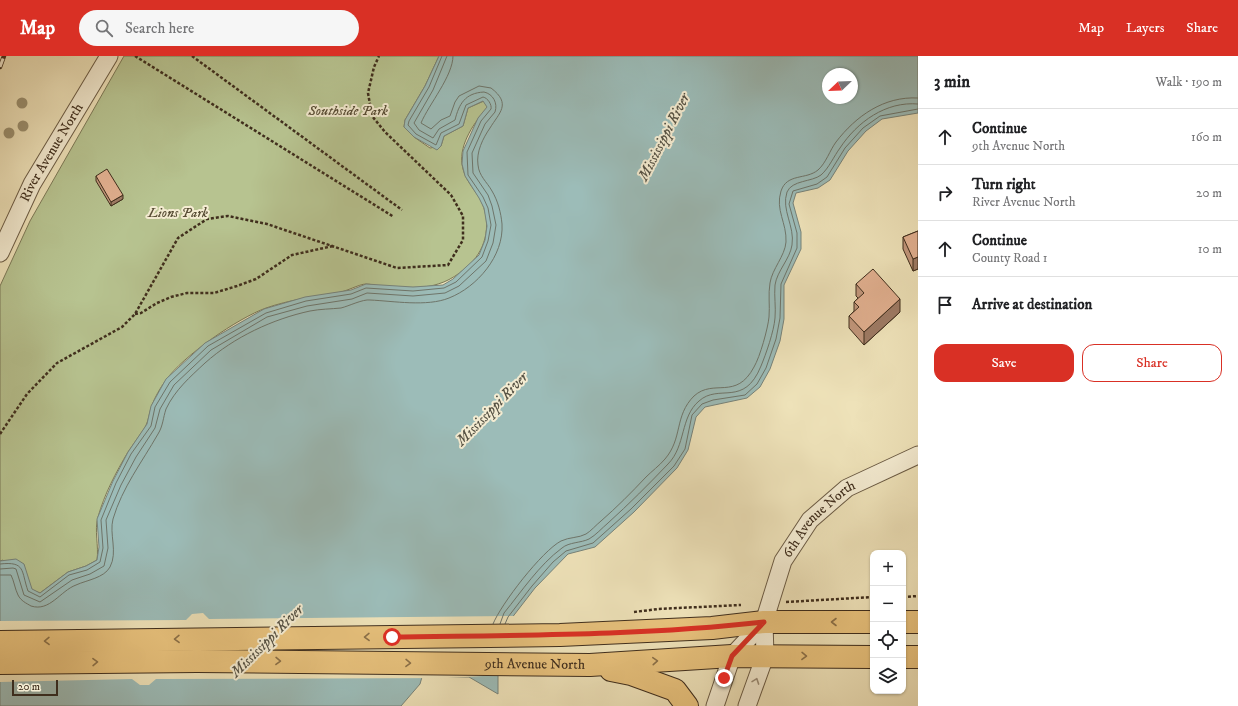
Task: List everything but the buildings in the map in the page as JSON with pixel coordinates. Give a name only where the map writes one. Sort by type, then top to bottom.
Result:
[{"type":"main road","name":"9th Avenue North","points":[[0,642],[216,638],[560,635],[712,628],[767,613],[870,622]]},
{"type":"main road","points":[[906,622],[918,622]]},
{"type":"main road","name":"9th Avenue North","points":[[0,663],[197,660],[590,665],[732,656],[870,657]]},
{"type":"main road","points":[[906,657],[918,657]]},
{"type":"main road","points":[[590,665],[631,674],[675,690],[687,706]]},
{"type":"street","name":"River Avenue North","points":[[0,253],[32,184],[109,56]]},
{"type":"street","name":"6th Avenue North","points":[[767,613],[783,561],[810,520],[847,488],[918,455]]},
{"type":"street","points":[[715,706],[732,656],[767,613]]},
{"type":"street","points":[[747,706],[765,656],[767,613]]},
{"type":"path","points":[[135,56],[394,217]]},
{"type":"path","points":[[192,56],[402,210]]},
{"type":"path","points":[[0,434],[27,394],[57,363],[122,327],[135,314],[178,238],[207,220],[228,216],[267,224],[397,268],[448,265],[463,240],[463,216],[451,195],[385,132],[372,116],[368,93],[374,67],[379,56]]},
{"type":"path","points":[[135,314],[141,313],[157,302],[171,297],[187,293],[214,293],[237,286],[256,279],[292,255],[333,246]]},
{"type":"path","points":[[906,597],[918,596]]},
{"type":"path","points":[[628,612],[658,608],[767,613],[870,597]]},
{"type":"green space","name":"Lions Park","points":[[124,56],[439,56],[425,86],[405,120],[404,127],[414,137],[430,148],[441,146],[444,136],[463,126],[468,108],[484,101],[488,107],[473,126],[465,141],[462,164],[469,183],[484,207],[487,225],[486,234],[484,242],[476,258],[459,273],[449,280],[439,284],[418,287],[394,287],[363,284],[340,292],[283,303],[266,308],[241,320],[198,349],[174,370],[158,392],[153,402],[146,426],[128,452],[111,484],[97,522],[97,560],[86,566],[68,572],[40,593],[32,590],[3,560],[0,561],[0,286],[30,221]]},
{"type":"water","name":"Mississippi River","points":[[439,56],[918,56],[918,113],[882,119],[866,131],[848,151],[830,180],[818,188],[796,193],[793,203],[801,232],[801,249],[784,285],[784,319],[780,341],[770,369],[760,387],[747,398],[705,407],[696,417],[688,450],[677,468],[634,512],[595,547],[568,554],[535,588],[511,619],[498,657],[498,694],[469,677],[422,677],[420,684],[401,706],[0,706],[0,561],[16,559],[24,564],[32,589],[40,593],[68,572],[86,566],[97,560],[99,547],[97,519],[113,481],[128,452],[147,424],[151,406],[166,379],[205,343],[264,309],[305,297],[351,290],[366,284],[413,287],[443,285],[453,279],[479,255],[485,240],[487,226],[484,208],[465,176],[462,164],[463,151],[478,118],[487,107],[483,101],[468,108],[463,126],[444,136],[441,146],[437,150],[414,137],[404,127],[405,120],[425,86]]},
{"type":"pier","points":[[203,613],[209,619],[516,616],[503,646],[500,675],[448,678],[156,679],[149,685],[140,685],[132,679],[0,682],[0,621],[186,620],[192,614]]},
{"type":"railway","points":[[0,67],[4,56]]},
{"type":"route","points":[[392,637],[560,635],[712,628],[764,622],[732,656],[724,678]]},
{"type":"park label","name":"Southside Park","points":[[348,111]]}]
